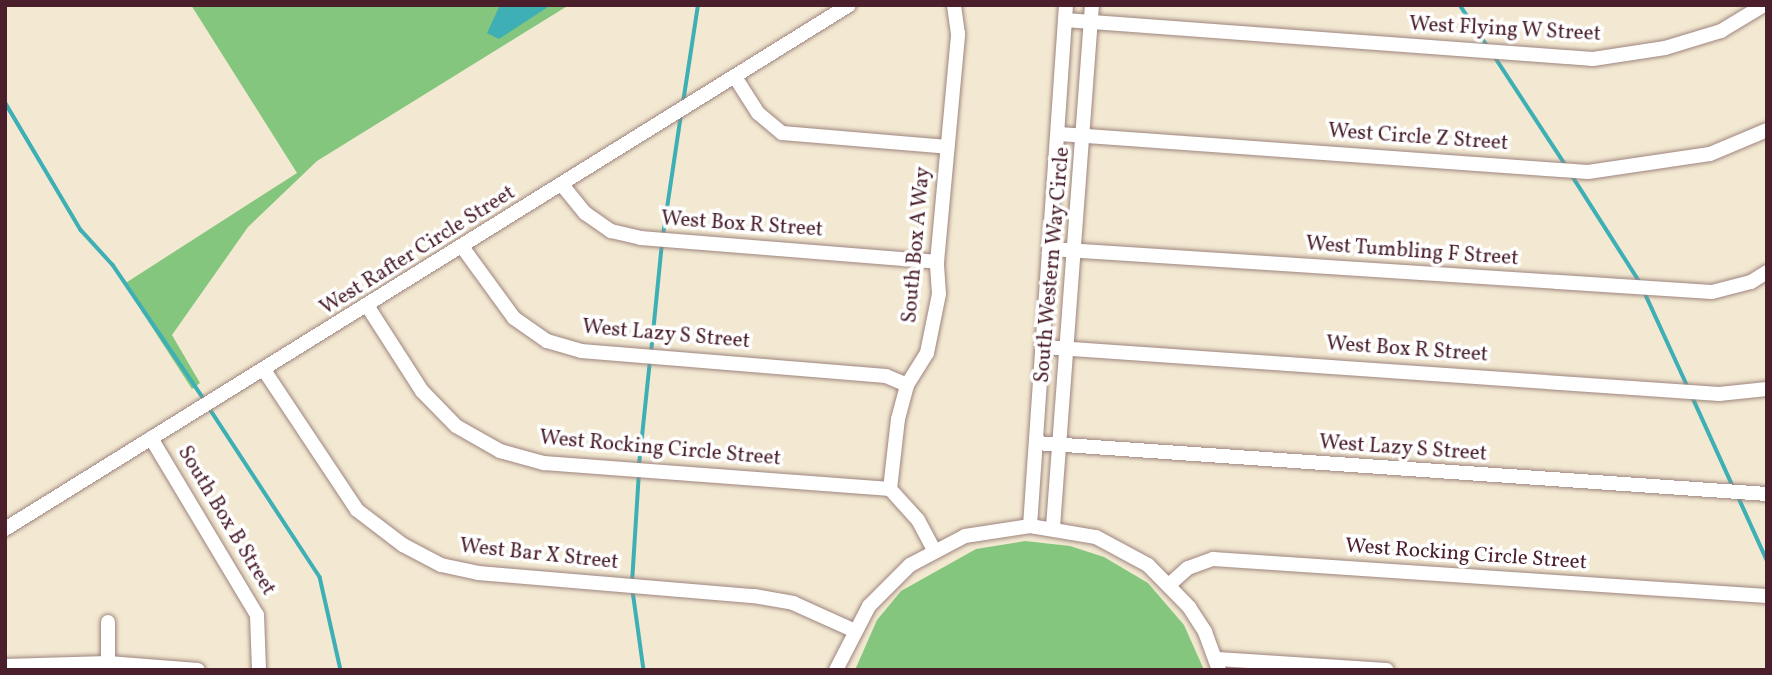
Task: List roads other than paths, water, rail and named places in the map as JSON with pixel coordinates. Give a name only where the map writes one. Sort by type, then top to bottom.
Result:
[{"type":"street","name":"West Rafter Circle Street","points":[[5,529],[563,186],[849,5]]},
{"type":"street","name":"South Box A Way","points":[[890,489],[898,419],[907,385],[927,354],[939,294],[937,262],[958,34],[954,5]]},
{"type":"street","name":"South Western Way Circle","points":[[1053,527],[1073,251],[1085,135],[1092,5]]},
{"type":"street","name":"West Flying W Street","points":[[1066,13],[1091,22],[1593,59],[1665,48],[1721,31],[1765,5]]},
{"type":"street","name":"South Western Way Circle","points":[[1030,526],[1066,13]]},
{"type":"street","points":[[735,77],[758,113],[782,133],[947,147]]},
{"type":"street","name":"West Circle Z Street","points":[[1059,134],[1588,172],[1710,154],[1767,130]]},
{"type":"street","name":"West Box R Street","points":[[563,186],[585,213],[611,231],[641,239],[937,262]]},
{"type":"street","name":"West Lazy S Street","points":[[463,248],[514,318],[547,341],[581,351],[886,376],[907,385]]},
{"type":"street","name":"West Tumbling F Street","points":[[1051,249],[1712,292],[1751,282],[1767,272]]},
{"type":"street","name":"West Rocking Circle Street","points":[[368,307],[422,391],[456,426],[500,451],[544,463],[890,489]]},
{"type":"street","name":"West Box R Street","points":[[1043,347],[1066,346],[1719,394],[1767,388]]},
{"type":"street","name":"West Bar X Street","points":[[264,370],[357,510],[403,545],[441,565],[478,573],[754,596],[793,603],[853,630]]},
{"type":"street","name":"South Box B Street","points":[[151,438],[257,615],[258,670]]},
{"type":"street","name":"West Lazy S Street","points":[[1036,443],[1767,494]]},
{"type":"street","points":[[890,489],[918,520],[934,550]]},
{"type":"street","points":[[836,670],[853,630],[888,584],[934,550],[981,532],[1030,526],[1053,527],[1111,544],[1170,584],[1200,623],[1218,664],[1387,670]]},
{"type":"street","name":"West Rocking Circle Street","points":[[1170,584],[1188,568],[1213,559],[1767,596]]},
{"type":"street","points":[[108,622],[108,663]]},
{"type":"street","points":[[5,666],[28,662],[108,663],[198,670]]},
{"type":"water","points":[[500,5],[551,5],[499,39],[487,33]]},
{"type":"waterway","points":[[683,103],[698,5]]},
{"type":"waterway","points":[[1460,5],[1488,47]]},
{"type":"waterway","points":[[1495,57],[1567,167]]},
{"type":"waterway","points":[[5,102],[81,230],[113,265],[204,399]]},
{"type":"waterway","points":[[663,235],[681,114]]},
{"type":"waterway","points":[[1573,177],[1640,282]]},
{"type":"waterway","points":[[651,353],[662,243]]},
{"type":"waterway","points":[[1645,293],[1688,387]]},
{"type":"waterway","points":[[639,465],[650,361]]},
{"type":"waterway","points":[[1693,398],[1733,486]]},
{"type":"waterway","points":[[208,406],[320,577],[341,670]]},
{"type":"waterway","points":[[632,583],[639,472]]},
{"type":"waterway","points":[[1738,496],[1767,560]]},
{"type":"waterway","points":[[633,591],[644,670]]}]
